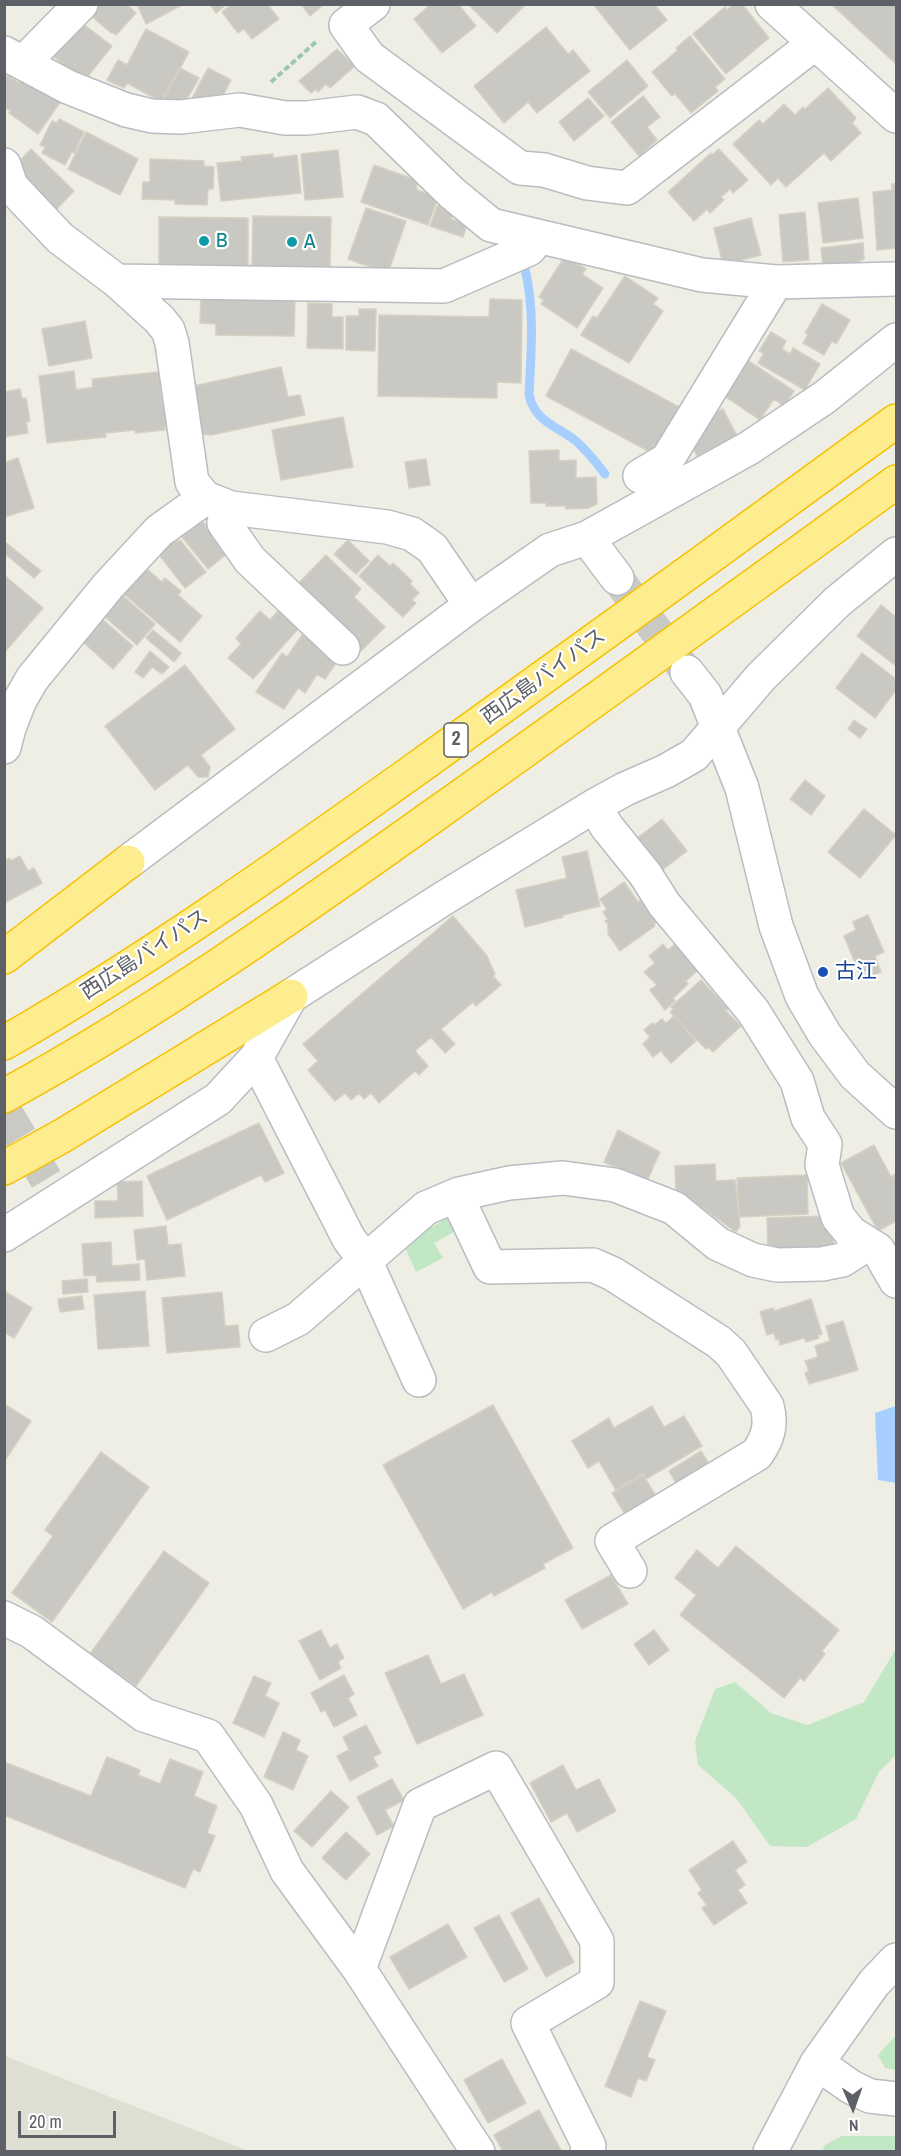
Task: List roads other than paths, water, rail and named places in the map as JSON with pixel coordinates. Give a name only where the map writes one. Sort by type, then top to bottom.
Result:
[{"type":"highway","name":"西広島バイパス","points":[[4,1043],[165,943],[315,841],[897,421]]},
{"type":"highway","name":"2","points":[[4,1096],[51,1070],[189,984],[341,881],[619,684],[897,482]]},
{"type":"highway","points":[[4,957],[128,862]]},
{"type":"highway","points":[[4,1168],[62,1136],[291,996]]},
{"type":"street","points":[[81,4],[14,57],[68,87],[126,110],[152,116],[181,117],[240,110],[285,118],[307,118],[357,112],[376,119],[444,186],[491,225],[702,275],[776,282],[897,279]]},
{"type":"street","points":[[373,4],[346,25],[369,57],[520,168],[544,170],[587,183],[627,188],[814,44]]},
{"type":"street","points":[[772,4],[897,116]]},
{"type":"street","points":[[4,165],[11,186],[60,238],[117,281],[168,330],[172,343],[192,482],[218,503],[387,527],[412,534],[432,548],[471,605]]},
{"type":"street","points":[[117,281],[444,286],[530,249],[539,237]]},
{"type":"street","points":[[640,476],[667,460],[776,282]]},
{"type":"street","points":[[128,862],[471,605],[550,550],[587,538],[748,447],[825,398],[897,340]]},
{"type":"street","points":[[218,503],[224,524],[250,560],[343,648]]},
{"type":"street","points":[[4,747],[19,702],[32,679],[108,586],[159,531],[218,503]]},
{"type":"street","points":[[587,538],[617,578]]},
{"type":"street","points":[[4,1235],[54,1192],[218,1099],[256,1058],[291,996],[594,806],[694,755],[761,677],[837,602],[890,568]]},
{"type":"street","points":[[687,672],[705,695],[742,788],[776,926],[802,996],[825,1035],[855,1075],[897,1112]]},
{"type":"street","points":[[594,806],[607,827],[645,873],[664,904],[753,1011],[796,1081],[808,1118],[825,1144],[822,1165],[838,1217],[851,1233],[878,1250],[897,1281]]},
{"type":"street","points":[[256,1058],[349,1239],[365,1260],[419,1380]]},
{"type":"street","points":[[266,1335],[298,1319],[426,1208],[459,1194],[509,1183],[563,1178],[615,1185],[674,1208],[718,1244],[753,1260],[777,1265],[822,1264],[842,1260],[867,1245]]},
{"type":"street","points":[[459,1194],[464,1212],[490,1267],[593,1265],[613,1274],[720,1342],[731,1353],[767,1406],[768,1434],[757,1454],[612,1541],[630,1571]]},
{"type":"street","points":[[4,1618],[32,1632],[144,1715],[208,1736],[256,1804],[287,1871],[359,1968],[478,2151]]},
{"type":"street","points":[[359,1968],[420,1805],[496,1768],[597,1941],[597,1982],[528,2023],[589,2146],[587,2151]]},
{"type":"street","points":[[770,2151],[817,2063],[874,1983],[897,1959]]},
{"type":"street","points":[[817,2063],[870,2096],[897,2099]]},
{"type":"water","points":[[896,1406],[896,1483],[878,1480],[875,1413]]},
{"type":"waterway","points":[[525,269],[531,316],[529,395],[532,404],[541,417],[576,441],[605,474]]},
{"type":"tunnel","points":[[617,578],[686,671]]},
{"type":"tunnel","points":[[4,1109],[49,1184]]},
{"type":"place","name":"B","points":[[204,241]]},
{"type":"place","name":"A","points":[[292,242]]},
{"type":"place","name":"古江","points":[[823,972]]}]
